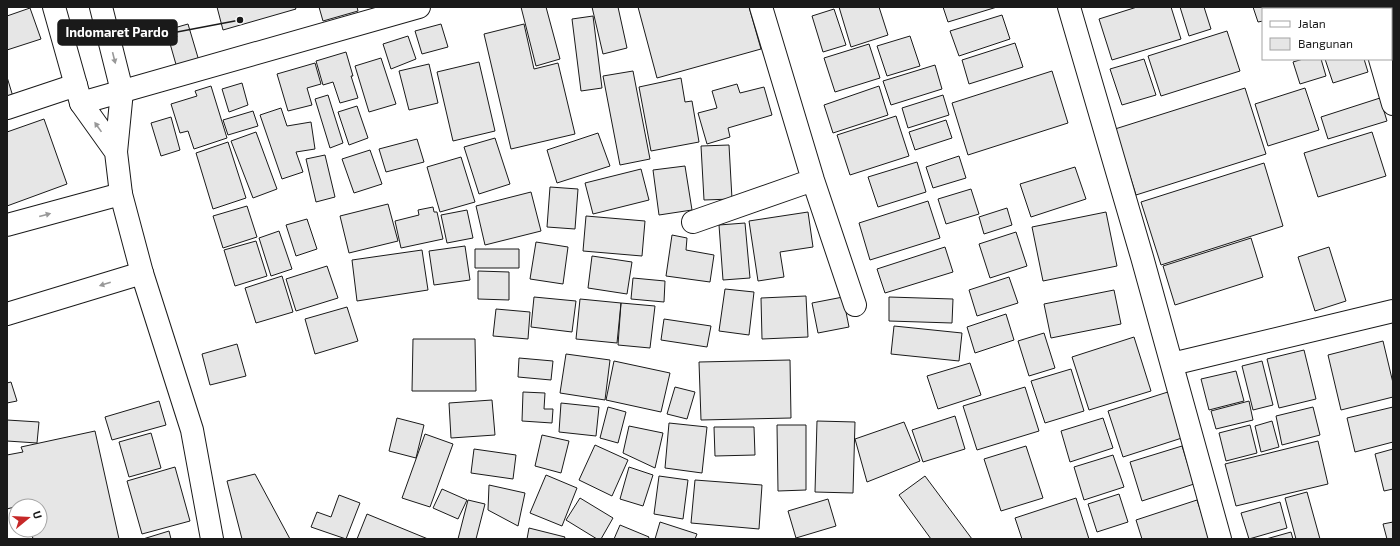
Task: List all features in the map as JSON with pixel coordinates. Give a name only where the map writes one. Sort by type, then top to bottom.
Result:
[{"type":"street","points":[[54,7],[78,94],[116,152]]},
{"type":"street","points":[[101,7],[122,91],[116,152],[121,194],[142,273],[192,430],[212,539]]},
{"type":"street","points":[[7,108],[78,94],[122,91],[419,7]]},
{"type":"street","points":[[761,7],[813,180],[855,305]]},
{"type":"street","points":[[1069,7],[1172,364],[1220,539]]},
{"type":"street","points":[[1380,60],[1393,104]]},
{"type":"street","points":[[693,222],[813,180]]},
{"type":"street","points":[[7,225],[121,194]]},
{"type":"street","points":[[7,314],[142,273]]},
{"type":"street","points":[[1172,364],[1393,311]]},
{"type":"building","points":[[217,7],[295,7],[296,9],[223,30]]},
{"type":"building","points":[[319,7],[357,7],[358,11],[323,21]]},
{"type":"building","points":[[521,7],[546,7],[560,59],[536,66]]},
{"type":"building","points":[[592,7],[618,7],[627,48],[603,54]]},
{"type":"building","points":[[638,7],[749,7],[761,49],[657,78]]},
{"type":"building","points":[[839,7],[879,7],[888,35],[851,47]]},
{"type":"building","points":[[943,7],[997,7],[948,22]]},
{"type":"building","points":[[1137,7],[1171,7],[1181,39],[1112,60],[1099,19]]},
{"type":"building","points":[[1180,7],[1204,7],[1211,29],[1189,36]]},
{"type":"building","points":[[1253,7],[1298,8],[1262,8],[1262,21],[1258,22]]},
{"type":"building","points":[[1322,7],[1336,7],[1336,8],[1319,8]]},
{"type":"building","points":[[30,8],[41,39],[7,50],[7,16]]},
{"type":"building","points":[[834,9],[846,45],[823,52],[812,16]]},
{"type":"building","points":[[1002,15],[1010,39],[959,56],[950,31]]},
{"type":"building","points":[[593,16],[602,88],[581,91],[572,19]]},
{"type":"building","points":[[188,24],[199,61],[177,68],[169,40],[177,37],[174,28]]},
{"type":"building","points":[[441,24],[448,47],[422,54],[415,31]]},
{"type":"building","points":[[524,24],[534,69],[558,63],[575,134],[511,149],[484,34]]},
{"type":"building","points":[[1227,31],[1240,71],[1161,96],[1148,56]]},
{"type":"building","points":[[408,36],[416,59],[391,69],[383,44]]},
{"type":"building","points":[[910,36],[920,66],[887,76],[877,46]]},
{"type":"building","points":[[1015,43],[1023,67],[969,84],[962,60]]},
{"type":"building","points":[[869,44],[880,78],[835,92],[824,58]]},
{"type":"building","points":[[346,52],[353,76],[351,76],[358,98],[340,103],[333,82],[323,85],[316,61]]},
{"type":"building","points":[[381,58],[396,104],[369,112],[355,66]]},
{"type":"building","points":[[1144,59],[1156,95],[1122,105],[1110,69]]},
{"type":"building","points":[[1300,60],[1321,60],[1326,76],[1300,84],[1293,62]]},
{"type":"building","points":[[1325,60],[1364,60],[1368,72],[1333,83]]},
{"type":"building","points":[[479,62],[495,131],[453,141],[437,72]]},
{"type":"building","points":[[315,63],[321,84],[307,88],[312,105],[288,111],[277,74]]},
{"type":"building","points":[[429,64],[438,103],[409,110],[399,71]]},
{"type":"building","points":[[935,65],[942,89],[891,105],[883,81]]},
{"type":"building","points":[[633,71],[650,159],[620,165],[603,76]]},
{"type":"building","points":[[1052,71],[1068,123],[968,155],[952,103]]},
{"type":"building","points":[[7,77],[14,100],[7,103]]},
{"type":"building","points":[[681,78],[685,102],[692,101],[699,142],[651,151],[639,87]]},
{"type":"building","points":[[242,83],[248,105],[229,112],[222,89]]},
{"type":"building","points":[[737,84],[740,93],[764,87],[772,115],[728,128],[730,137],[707,144],[698,113],[717,108],[712,91]]},
{"type":"building","points":[[211,86],[227,138],[194,149],[188,131],[180,133],[171,104],[197,96],[195,91]]},
{"type":"building","points":[[879,86],[888,115],[833,133],[824,105]]},
{"type":"building","points":[[1245,88],[1266,154],[1136,195],[1115,129]]},
{"type":"building","points":[[1305,88],[1319,130],[1268,146],[1255,104]]},
{"type":"building","points":[[328,95],[343,143],[330,148],[315,99]]},
{"type":"building","points":[[943,95],[949,115],[908,128],[902,108]]},
{"type":"building","points":[[1380,98],[1387,121],[1328,139],[1321,117]]},
{"type":"building","points":[[357,106],[368,138],[349,145],[338,112]]},
{"type":"building","points":[[281,108],[287,126],[311,122],[315,149],[296,152],[303,172],[282,179],[260,115]]},
{"type":"building","points":[[253,111],[258,126],[228,135],[223,120]]},
{"type":"building","points":[[896,116],[909,156],[850,175],[837,135]]},
{"type":"building","points":[[171,117],[180,150],[161,156],[151,123]]},
{"type":"building","points":[[44,119],[67,184],[7,206],[7,132]]},
{"type":"building","points":[[946,120],[952,138],[915,150],[909,132]]},
{"type":"building","points":[[256,132],[277,189],[253,198],[231,141]]},
{"type":"building","points":[[1372,132],[1386,176],[1318,197],[1304,153]]},
{"type":"building","points":[[598,133],[610,166],[557,183],[547,150]]},
{"type":"building","points":[[495,138],[510,184],[479,194],[464,147]]},
{"type":"building","points":[[417,139],[424,162],[386,172],[379,149]]},
{"type":"building","points":[[228,142],[246,198],[213,209],[196,153]]},
{"type":"building","points":[[729,145],[732,199],[704,200],[701,146]]},
{"type":"building","points":[[370,150],[382,184],[354,193],[342,159]]},
{"type":"building","points":[[325,155],[335,197],[316,202],[306,159]]},
{"type":"building","points":[[959,156],[966,178],[933,188],[926,167]]},
{"type":"building","points":[[461,157],[475,202],[440,212],[427,167]]},
{"type":"building","points":[[917,162],[926,192],[878,207],[868,177]]},
{"type":"building","points":[[1264,163],[1283,226],[1161,265],[1141,202]]},
{"type":"building","points":[[685,166],[692,210],[659,215],[653,170]]},
{"type":"building","points":[[1075,167],[1086,199],[1031,217],[1020,184]]},
{"type":"building","points":[[641,169],[649,200],[593,214],[585,183]]},
{"type":"building","points":[[550,187],[578,189],[575,229],[547,227]]},
{"type":"building","points":[[971,189],[979,214],[946,224],[938,199]]},
{"type":"building","points":[[531,192],[541,231],[485,245],[476,206]]},
{"type":"building","points":[[928,201],[940,238],[870,260],[859,223]]},
{"type":"building","points":[[388,204],[398,241],[349,253],[340,216]]},
{"type":"building","points":[[247,206],[257,237],[223,248],[213,216]]},
{"type":"building","points":[[433,207],[434,212],[437,212],[443,239],[401,248],[395,221],[419,215],[418,210]]},
{"type":"building","points":[[1007,208],[1012,225],[984,234],[979,217]]},
{"type":"building","points":[[467,210],[473,238],[447,243],[441,215]]},
{"type":"building","points":[[808,212],[813,247],[780,252],[784,277],[758,281],[749,221]]},
{"type":"building","points":[[1106,212],[1117,266],[1043,281],[1032,227]]},
{"type":"building","points":[[586,216],[645,221],[642,256],[583,251]]},
{"type":"building","points":[[307,219],[317,249],[296,256],[286,225]]},
{"type":"building","points":[[745,223],[750,278],[723,280],[719,225]]},
{"type":"building","points":[[279,231],[292,269],[271,276],[259,238]]},
{"type":"building","points":[[1016,232],[1027,266],[990,278],[979,244]]},
{"type":"building","points":[[672,235],[687,238],[686,250],[714,255],[710,282],[666,276]]},
{"type":"building","points":[[1251,238],[1263,277],[1175,305],[1163,266]]},
{"type":"building","points":[[256,241],[267,276],[235,286],[224,250]]},
{"type":"building","points":[[536,242],[568,247],[563,284],[530,279]]},
{"type":"building","points":[[465,246],[470,280],[434,285],[429,251]]},
{"type":"building","points":[[945,247],[953,272],[885,293],[877,269]]},
{"type":"building","points":[[1329,247],[1346,301],[1315,311],[1298,257]]},
{"type":"building","points":[[475,249],[519,249],[519,268],[475,268]]},
{"type":"building","points":[[422,250],[428,290],[357,301],[352,260]]},
{"type":"building","points":[[592,256],[632,262],[627,294],[588,288]]},
{"type":"building","points":[[327,266],[338,298],[296,311],[286,279]]},
{"type":"building","points":[[478,271],[509,272],[509,300],[478,299]]},
{"type":"building","points":[[282,276],[293,312],[256,323],[245,288]]},
{"type":"building","points":[[1009,277],[1018,303],[977,316],[969,290]]},
{"type":"building","points":[[633,278],[665,281],[664,302],[631,299]]},
{"type":"building","points":[[725,289],[754,292],[749,335],[719,331]]},
{"type":"building","points":[[1114,290],[1121,324],[1051,338],[1044,304]]},
{"type":"building","points":[[806,296],[808,337],[762,339],[761,298]]},
{"type":"building","points":[[534,297],[576,301],[572,332],[531,327]]},
{"type":"building","points":[[843,297],[849,327],[818,333],[812,303]]},
{"type":"building","points":[[889,297],[953,299],[952,323],[889,321]]},
{"type":"building","points":[[580,299],[621,303],[617,343],[576,339]]},
{"type":"building","points":[[621,303],[655,306],[650,348],[618,345]]},
{"type":"building","points":[[347,307],[358,341],[315,354],[305,319]]},
{"type":"building","points":[[496,309],[530,312],[528,339],[493,336]]},
{"type":"building","points":[[1006,314],[1014,340],[975,353],[967,327]]},
{"type":"building","points":[[664,319],[711,326],[707,347],[661,340]]},
{"type":"building","points":[[894,326],[962,333],[959,361],[891,354]]},
{"type":"building","points":[[1044,333],[1055,368],[1029,376],[1018,341]]},
{"type":"building","points":[[1134,337],[1151,391],[1089,410],[1072,357]]},
{"type":"building","points":[[413,339],[475,339],[476,391],[412,391]]},
{"type":"building","points":[[1383,341],[1393,383],[1393,397],[1341,410],[1328,355]]},
{"type":"building","points":[[237,344],[246,376],[210,385],[202,354]]},
{"type":"building","points":[[1304,350],[1316,399],[1279,408],[1267,359]]},
{"type":"building","points":[[566,354],[610,360],[605,400],[560,393]]},
{"type":"building","points":[[519,358],[553,361],[551,380],[518,377]]},
{"type":"building","points":[[790,360],[791,418],[701,420],[699,362]]},
{"type":"building","points":[[614,361],[670,373],[661,412],[606,400]]},
{"type":"building","points":[[1262,361],[1273,405],[1253,410],[1242,366]]},
{"type":"building","points":[[970,363],[981,395],[938,409],[927,376]]},
{"type":"building","points":[[1071,369],[1084,411],[1045,423],[1031,381]]},
{"type":"building","points":[[1236,371],[1244,401],[1209,410],[1201,379]]},
{"type":"building","points":[[11,382],[17,401],[7,403],[7,383]]},
{"type":"building","points":[[675,387],[695,392],[687,419],[667,414]]},
{"type":"building","points":[[1025,387],[1039,431],[977,450],[963,406]]},
{"type":"building","points":[[1171,391],[1185,437],[1123,457],[1108,411]]},
{"type":"building","points":[[523,392],[545,393],[544,409],[553,409],[552,423],[522,421]]},
{"type":"building","points":[[492,400],[495,435],[451,438],[449,403]]},
{"type":"building","points":[[159,401],[166,425],[112,440],[105,417]]},
{"type":"building","points":[[1249,401],[1253,420],[1216,429],[1211,411]]},
{"type":"building","points":[[561,403],[599,407],[596,436],[559,432]]},
{"type":"building","points":[[608,407],[626,412],[618,443],[600,438]]},
{"type":"building","points":[[1313,407],[1320,435],[1282,445],[1276,416]]},
{"type":"building","points":[[1393,407],[1393,442],[1355,452],[1347,418]]},
{"type":"building","points":[[955,416],[965,449],[923,462],[912,430]]},
{"type":"building","points":[[397,418],[424,425],[416,458],[389,451]]},
{"type":"building","points":[[1103,418],[1113,448],[1070,462],[1061,431]]},
{"type":"building","points":[[7,420],[39,422],[37,443],[7,441]]},
{"type":"building","points":[[817,421],[855,422],[853,493],[815,492]]},
{"type":"building","points":[[1272,421],[1279,447],[1261,452],[1255,426]]},
{"type":"building","points":[[904,422],[920,461],[867,482],[855,439]]},
{"type":"building","points":[[669,423],[707,427],[702,473],[665,468]]},
{"type":"building","points":[[777,425],[806,425],[806,490],[778,491]]},
{"type":"building","points":[[1250,425],[1257,453],[1226,461],[1219,433]]},
{"type":"building","points":[[629,426],[663,433],[655,468],[623,453]]},
{"type":"building","points":[[714,427],[754,427],[755,455],[715,456]]},
{"type":"building","points":[[95,431],[119,539],[33,539],[48,538],[48,498],[8,498],[7,509],[7,455],[23,452],[21,447]]},
{"type":"building","points":[[151,433],[161,468],[129,477],[119,442]]},
{"type":"building","points":[[425,434],[453,444],[430,507],[402,498]]},
{"type":"building","points":[[542,435],[569,441],[561,473],[535,466]]},
{"type":"building","points":[[1318,441],[1328,484],[1236,506],[1225,464]]},
{"type":"building","points":[[595,445],[628,460],[612,496],[579,480]]},
{"type":"building","points":[[1026,446],[1043,498],[1001,511],[984,459]]},
{"type":"building","points":[[1182,446],[1194,484],[1142,501],[1130,462]]},
{"type":"building","points":[[474,449],[516,455],[513,479],[471,473]]},
{"type":"building","points":[[1393,449],[1393,489],[1384,491],[1375,454]]},
{"type":"building","points":[[1113,455],[1124,487],[1084,500],[1074,467]]},
{"type":"building","points":[[175,467],[190,521],[142,534],[127,481]]},
{"type":"building","points":[[629,467],[653,475],[643,506],[620,499]]},
{"type":"building","points":[[255,474],[290,539],[242,539],[227,481]]},
{"type":"building","points":[[546,475],[577,488],[562,526],[530,513]]},
{"type":"building","points":[[659,476],[688,480],[683,519],[654,514]]},
{"type":"building","points":[[925,476],[972,539],[931,539],[899,495]]},
{"type":"building","points":[[695,480],[762,485],[759,529],[691,523]]},
{"type":"building","points":[[489,485],[525,493],[518,526],[488,510]]},
{"type":"building","points":[[442,489],[467,500],[458,519],[433,508]]},
{"type":"building","points":[[1307,492],[1320,539],[1296,539],[1285,498]]},
{"type":"building","points":[[1119,494],[1128,522],[1097,532],[1088,504]]},
{"type":"building","points":[[339,495],[360,503],[346,539],[311,527],[317,512],[331,517]]},
{"type":"building","points":[[580,498],[613,518],[601,539],[597,539],[566,520]]},
{"type":"building","points":[[1076,498],[1089,539],[1022,539],[1015,518]]},
{"type":"building","points":[[828,499],[836,526],[796,538],[788,511]]},
{"type":"building","points":[[468,500],[485,504],[476,539],[458,539]]},
{"type":"building","points":[[1197,500],[1210,539],[1142,539],[1136,520]]},
{"type":"building","points":[[1280,502],[1287,528],[1249,539],[1241,513]]},
{"type":"building","points":[[367,514],[428,539],[357,539]]},
{"type":"building","points":[[660,522],[697,534],[695,539],[655,539]]},
{"type":"building","points":[[1393,522],[1393,539],[1387,539],[1383,524]]},
{"type":"building","points":[[620,525],[649,537],[648,539],[614,539]]},
{"type":"building","points":[[529,528],[565,537],[564,539],[527,539]]},
{"type":"building","points":[[169,531],[171,539],[143,539]]},
{"type":"building","points":[[1291,532],[1293,539],[1266,539]]},
{"type":"place","name":"Indomaret Pardo","points":[[240,20]]}]
